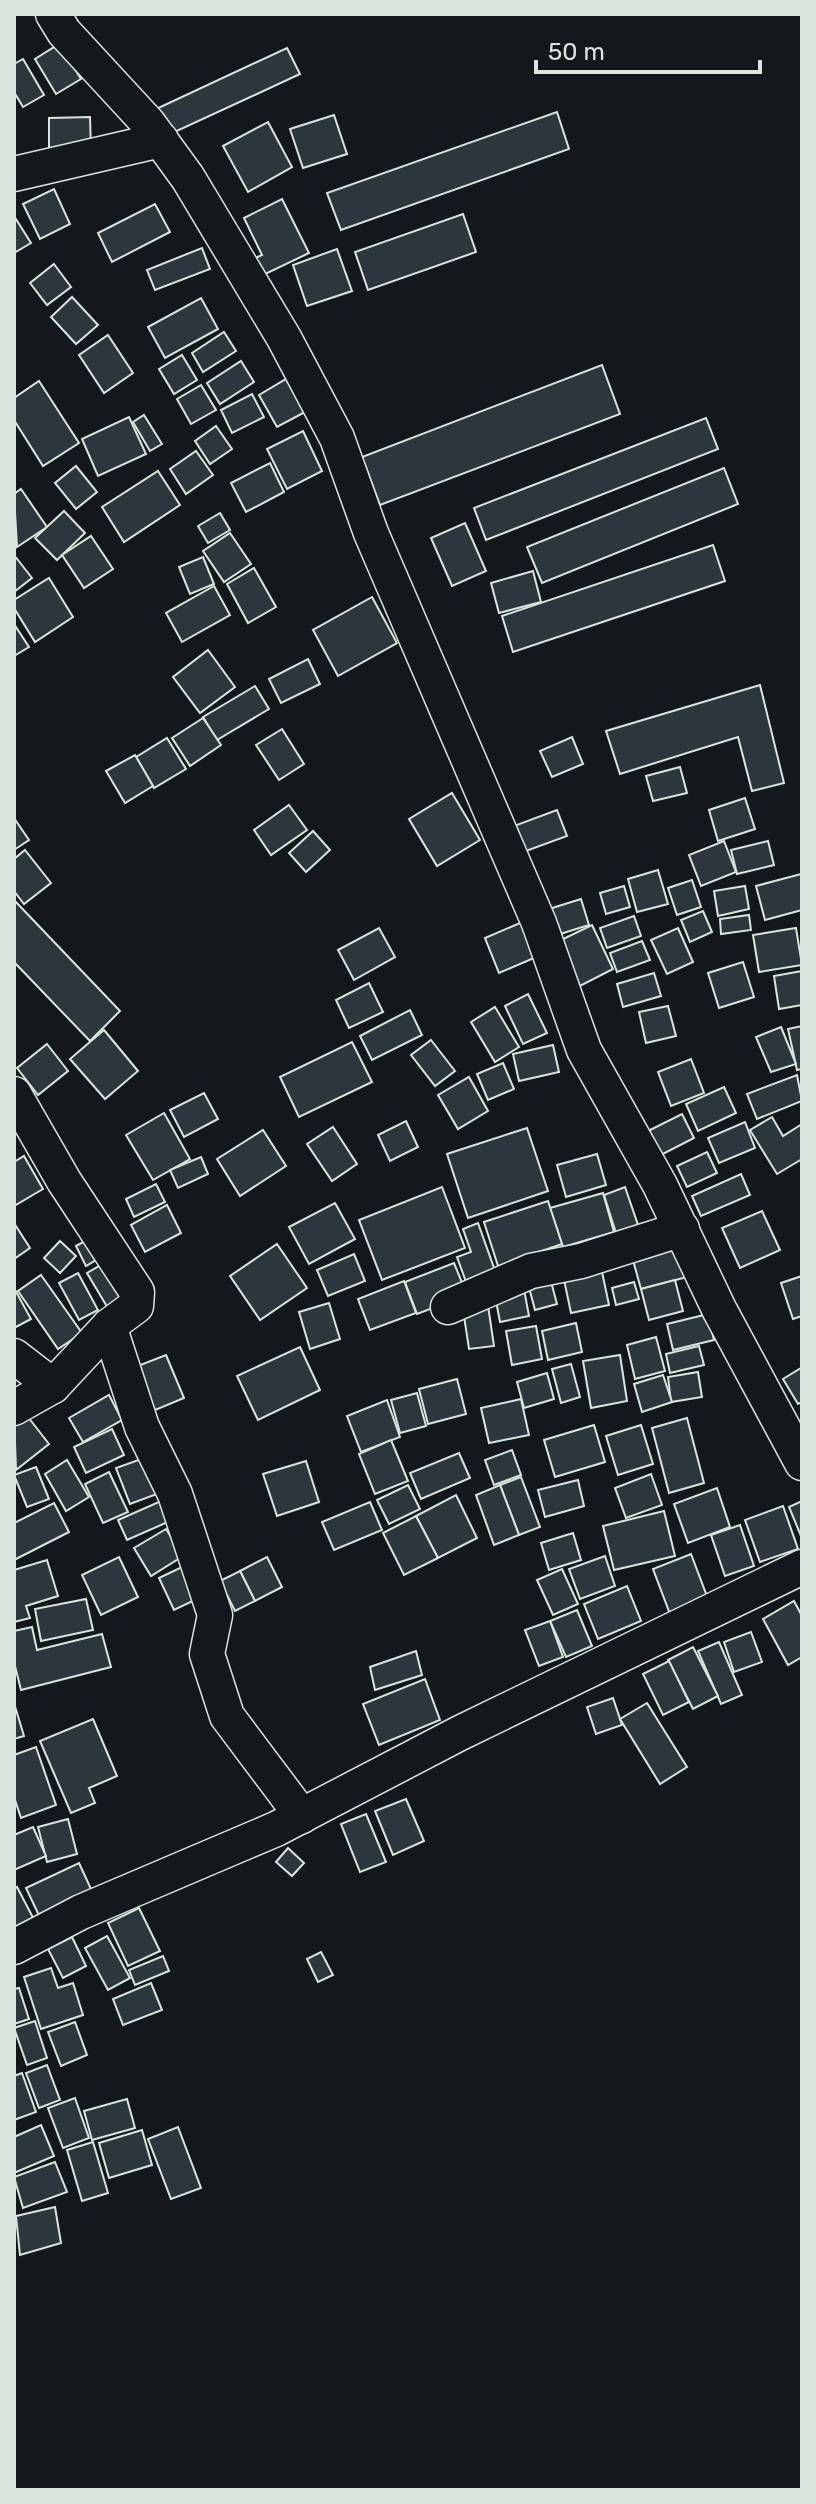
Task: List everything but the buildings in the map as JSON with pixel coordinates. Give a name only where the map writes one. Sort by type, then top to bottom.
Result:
[{"type":"street","points":[[53,14],[64,32],[161,140],[188,178],[268,311],[337,438],[371,533],[539,923],[584,1050],[682,1229],[719,1309],[802,1463]]},
{"type":"street","points":[[14,174],[67,159],[161,140]]},
{"type":"street","points":[[14,1094],[64,1181],[137,1292],[136,1306],[109,1326],[53,1386],[14,1408]]},
{"type":"street","points":[[448,1307],[498,1288],[523,1273],[581,1261],[682,1229]]},
{"type":"street","points":[[109,1326],[142,1427],[175,1494],[215,1615],[207,1654],[227,1716],[302,1816]]},
{"type":"street","points":[[14,1356],[53,1386]]},
{"type":"street","points":[[14,1947],[81,1912],[302,1816],[488,1720],[802,1567]]}]
